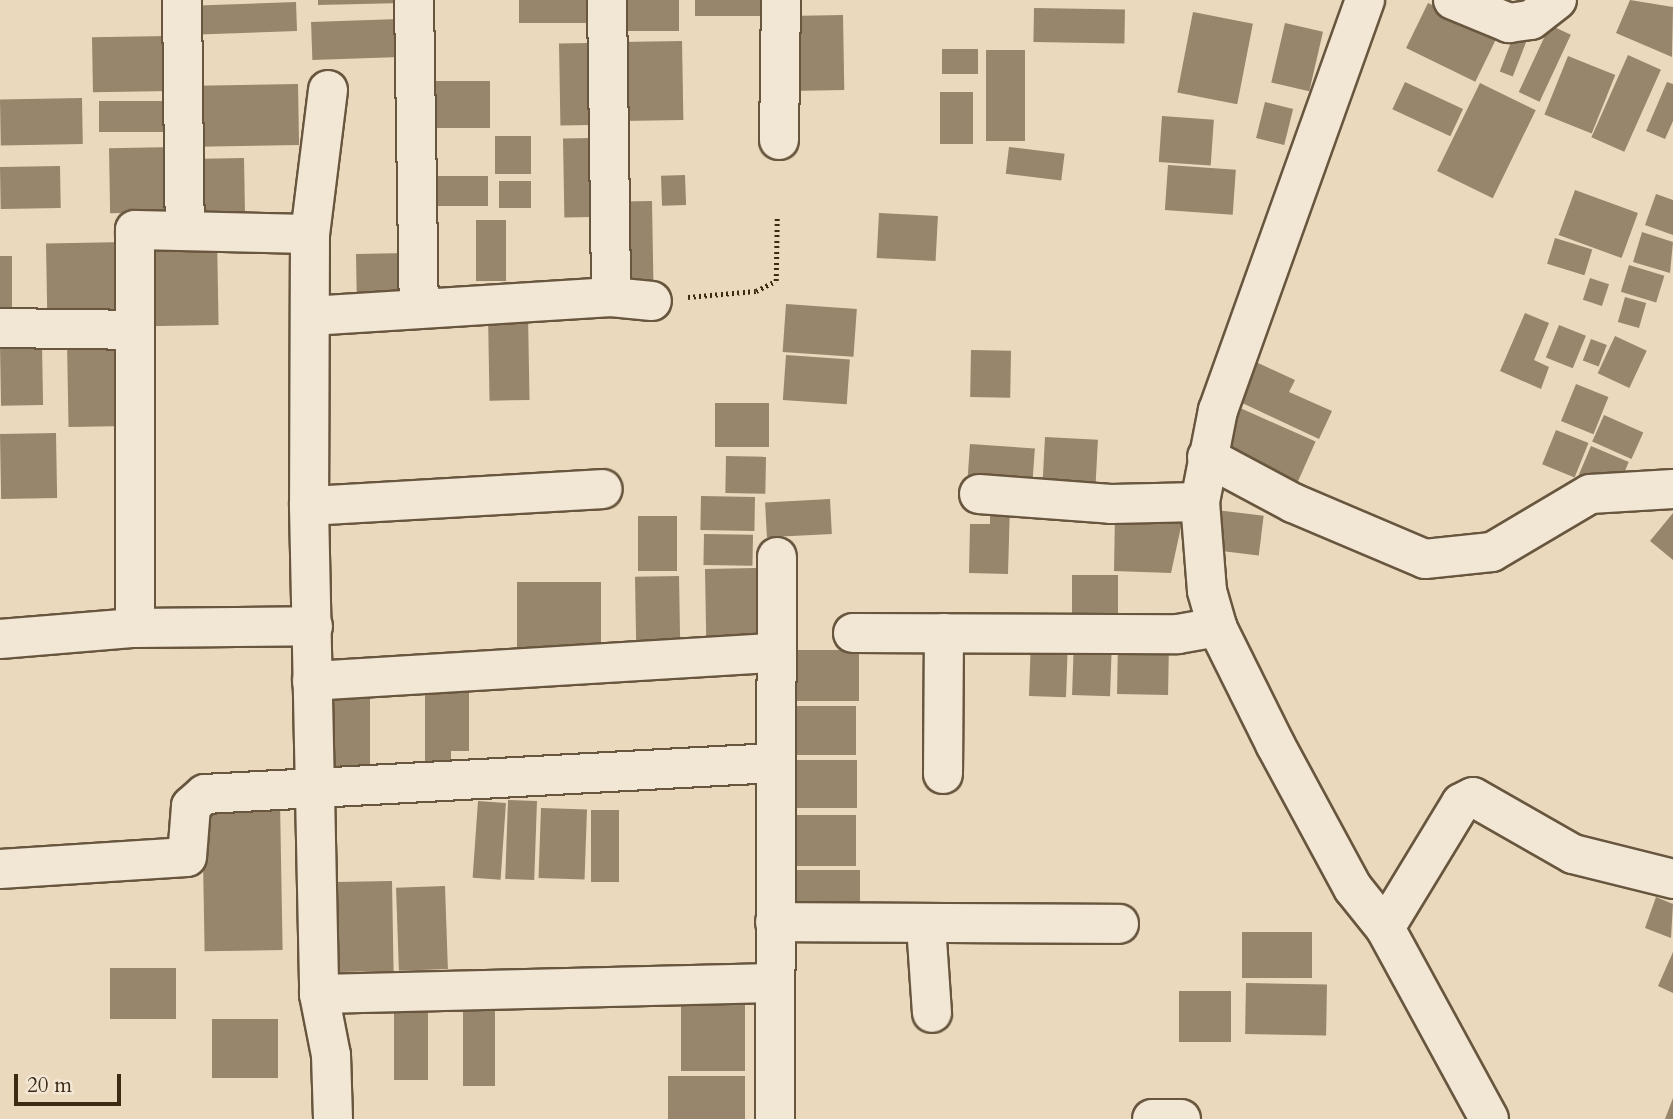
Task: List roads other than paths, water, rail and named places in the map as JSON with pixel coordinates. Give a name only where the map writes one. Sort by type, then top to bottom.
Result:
[{"type":"street","points":[[183,0],[185,230]]},
{"type":"street","points":[[414,0],[419,306]]},
{"type":"street","points":[[607,0],[611,297]]},
{"type":"street","points":[[779,140],[781,0]]},
{"type":"street","points":[[1365,0],[1218,410],[1200,502],[1207,591],[1217,627],[1353,888],[1385,928],[1489,1119]]},
{"type":"street","points":[[1453,0],[1509,23],[1531,20],[1557,0]]},
{"type":"street","points":[[328,90],[310,234],[309,506],[319,994],[331,1055],[333,1119]]},
{"type":"street","points":[[135,628],[135,230],[310,234]]},
{"type":"street","points":[[310,316],[419,306],[611,297],[652,300]]},
{"type":"street","points":[[0,328],[135,330]]},
{"type":"street","points":[[1207,457],[1306,509],[1425,559],[1492,552],[1590,494],[1673,489]]},
{"type":"street","points":[[309,506],[603,489]]},
{"type":"street","points":[[979,495],[1111,504],[1200,502]]},
{"type":"street","points":[[777,557],[774,763],[775,1119],[795,1119]]},
{"type":"street","points":[[0,639],[135,628],[313,626]]},
{"type":"street","points":[[853,633],[1178,634],[1217,627]]},
{"type":"street","points":[[943,774],[944,633]]},
{"type":"street","points":[[312,681],[775,653]]},
{"type":"street","points":[[0,869],[187,857],[191,806],[201,796],[774,763]]},
{"type":"street","points":[[1385,928],[1461,803],[1473,797],[1573,855],[1673,878]]},
{"type":"street","points":[[775,922],[926,925],[1119,924]]},
{"type":"street","points":[[926,925],[932,1013]]},
{"type":"street","points":[[319,994],[775,983]]},
{"type":"street","points":[[1152,1119],[1181,1119]]}]
